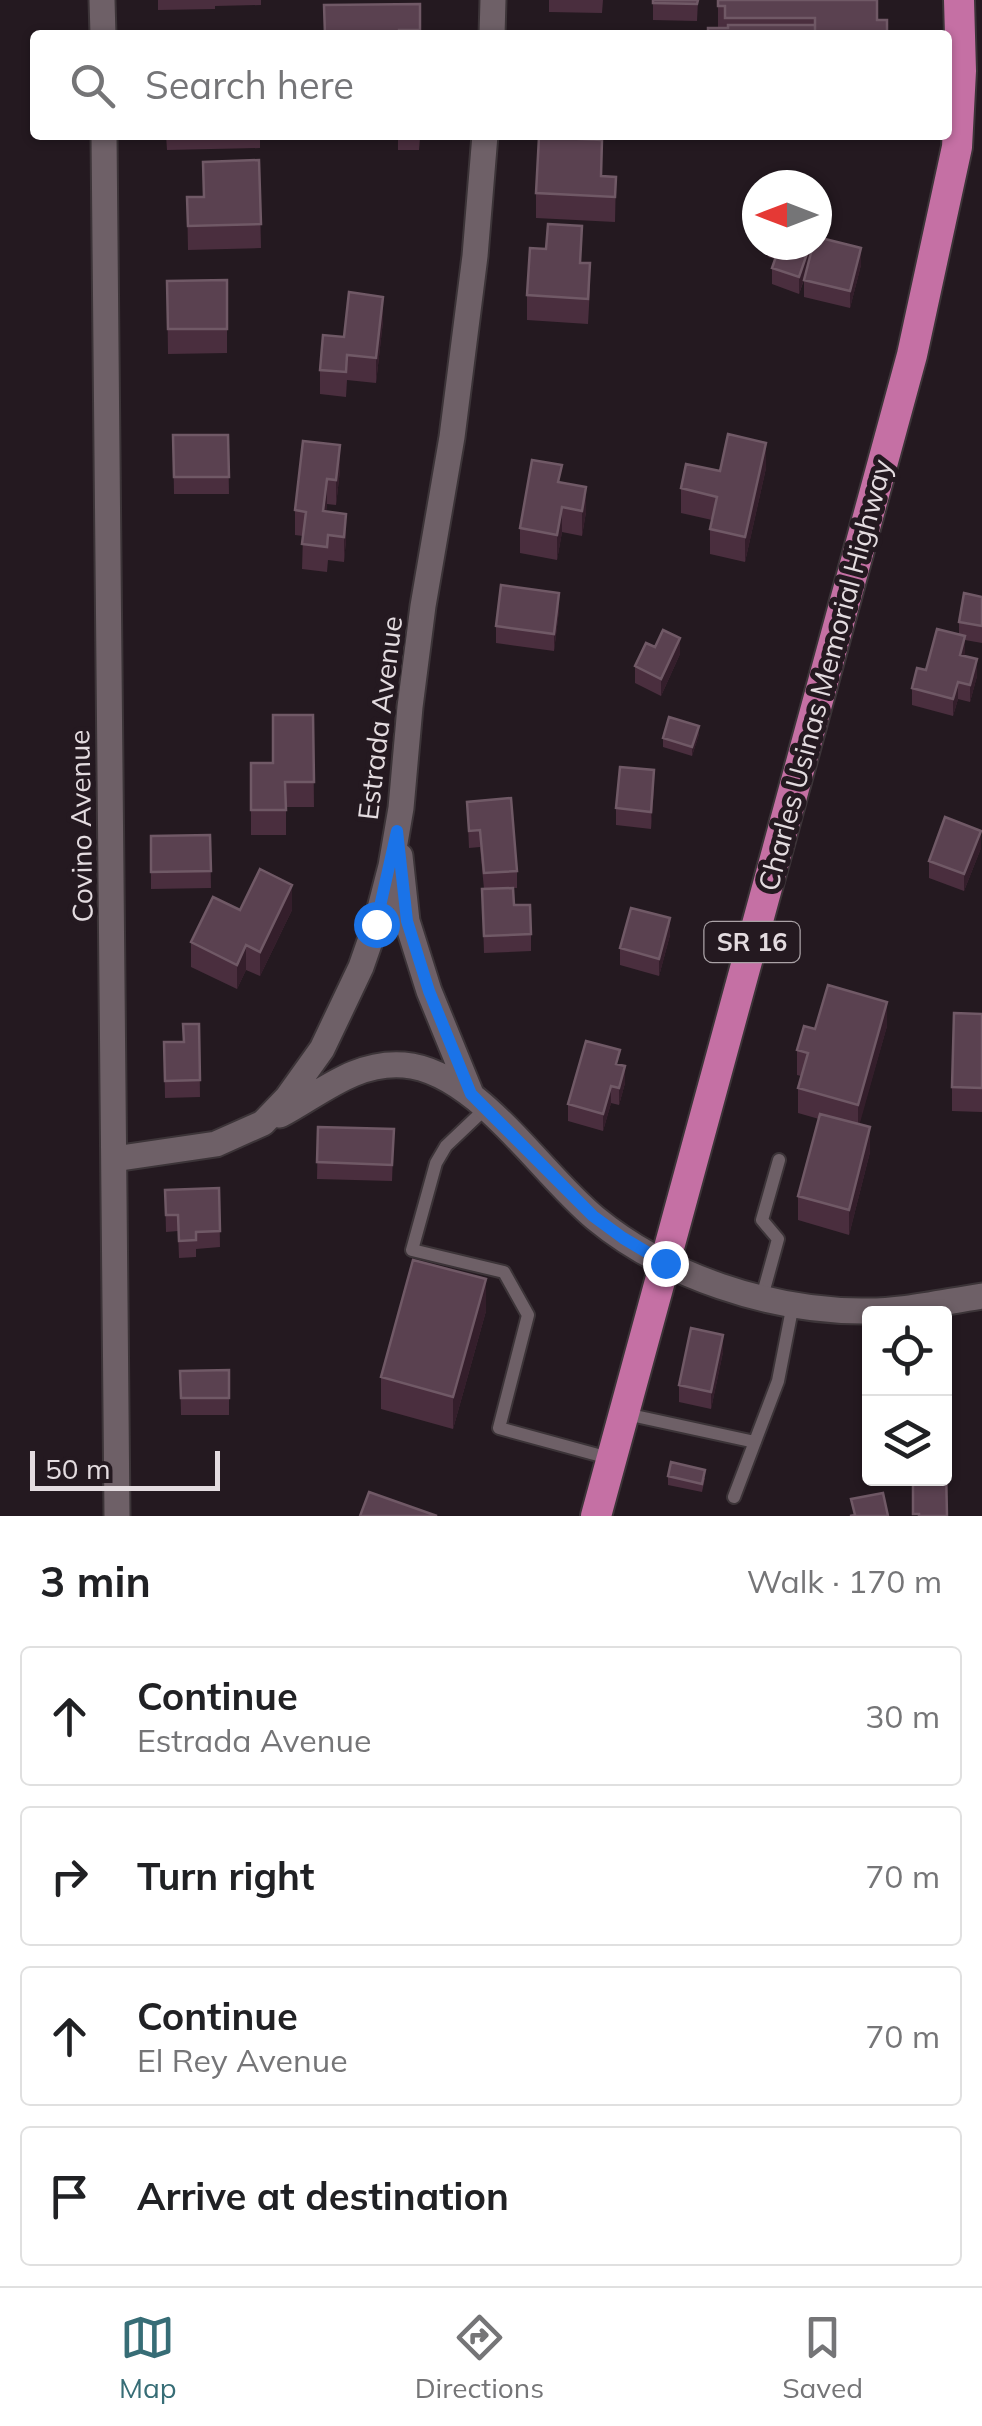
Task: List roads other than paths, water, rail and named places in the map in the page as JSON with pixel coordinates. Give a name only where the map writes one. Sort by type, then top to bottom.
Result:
[{"type":"highway","name":"Charles Usinas Memorial Highway","points":[[596,1516],[912,355],[972,71],[959,0]]},
{"type":"street","points":[[102,0],[103,30]]},
{"type":"street","points":[[492,30],[494,0]]},
{"type":"street","name":"Covino Avenue","points":[[104,140],[117,1516]]},
{"type":"street","name":"Estrada Avenue","points":[[114,1159],[216,1144],[263,1124],[322,1049],[361,967],[376,924],[397,831],[423,606],[452,436],[473,274],[485,140]]},
{"type":"street","points":[[397,831],[407,921],[429,991],[479,1101]]},
{"type":"street","points":[[263,1124],[359,1070],[404,1065],[433,1071],[479,1101],[593,1216],[665,1263],[722,1286],[827,1310],[880,1310],[982,1296]]},
{"type":"lane","points":[[479,1101],[436,1163],[412,1250],[504,1272],[528,1315],[499,1428],[612,1459]]},
{"type":"lane","points":[[762,1297],[778,1239],[762,1220],[779,1160]]},
{"type":"lane","points":[[734,1498],[778,1381],[792,1304]]},
{"type":"lane","points":[[624,1413],[755,1442]]}]
